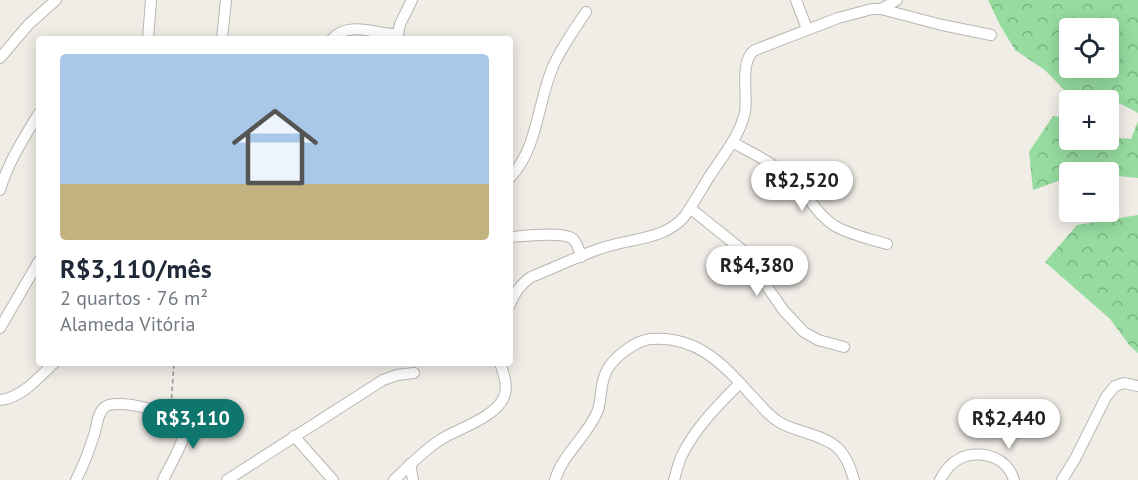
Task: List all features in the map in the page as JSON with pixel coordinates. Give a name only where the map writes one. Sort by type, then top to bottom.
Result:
[{"type":"street","points":[[0,58],[34,19],[56,0]]},
{"type":"street","points":[[148,36],[151,0]]},
{"type":"street","points":[[222,36],[226,0]]},
{"type":"street","points":[[334,36],[351,29],[399,36],[400,24],[412,0]]},
{"type":"street","points":[[796,0],[807,29]]},
{"type":"street","points":[[513,300],[523,283],[531,277],[614,244],[650,237],[677,225],[732,142],[743,121],[747,60],[751,52],[807,29],[897,0]]},
{"type":"street","points":[[875,6],[942,25],[991,35]]},
{"type":"street","points":[[513,174],[524,159],[529,147],[552,70],[586,12]]},
{"type":"street","points":[[0,190],[14,154],[36,118]]},
{"type":"street","points":[[732,142],[779,169],[833,225],[849,233],[887,244]]},
{"type":"street","points":[[690,208],[741,249],[784,311],[804,332],[818,340],[844,347]]},
{"type":"street","points":[[513,237],[564,235],[577,245],[581,257]]},
{"type":"street","points":[[0,328],[36,266]]},
{"type":"street","points":[[555,480],[562,461],[589,427],[597,411],[608,367],[632,346],[650,339],[672,339],[683,342],[715,358],[778,422],[787,427],[825,438],[835,444],[849,463],[854,480]]},
{"type":"street","points":[[0,400],[12,398],[20,393],[51,366]]},
{"type":"street","points":[[394,480],[438,441],[483,417],[499,405],[505,396],[506,385],[501,366]]},
{"type":"street","points":[[231,479],[383,380],[414,373]]},
{"type":"street","points":[[674,480],[681,458],[696,431],[740,383]]},
{"type":"street","points":[[1062,480],[1106,398],[1115,386],[1124,383],[1138,386]]},
{"type":"street","points":[[76,480],[100,413],[106,405],[115,403],[135,405],[170,416],[180,422],[184,428],[182,440],[163,480]]},
{"type":"street","points":[[294,436],[333,480]]},
{"type":"street","points":[[940,480],[943,474],[960,458],[978,454],[1000,461],[1014,480]]},
{"type":"street","points":[[410,464],[413,480]]},
{"type":"path","points":[[170,416],[174,366]]},
{"type":"green space","points":[[988,0],[1138,0],[1138,113],[1119,103],[1119,90],[1064,90],[1045,70],[1015,50]]},
{"type":"green space","points":[[1053,116],[1059,117],[1059,150],[1119,150],[1119,138],[1131,139],[1138,121],[1138,178],[1119,176],[1119,162],[1059,162],[1059,181],[1033,190],[1029,152]]},
{"type":"green space","points":[[1138,215],[1138,353],[1110,319],[1045,262],[1077,225],[1119,222],[1119,218]]}]
